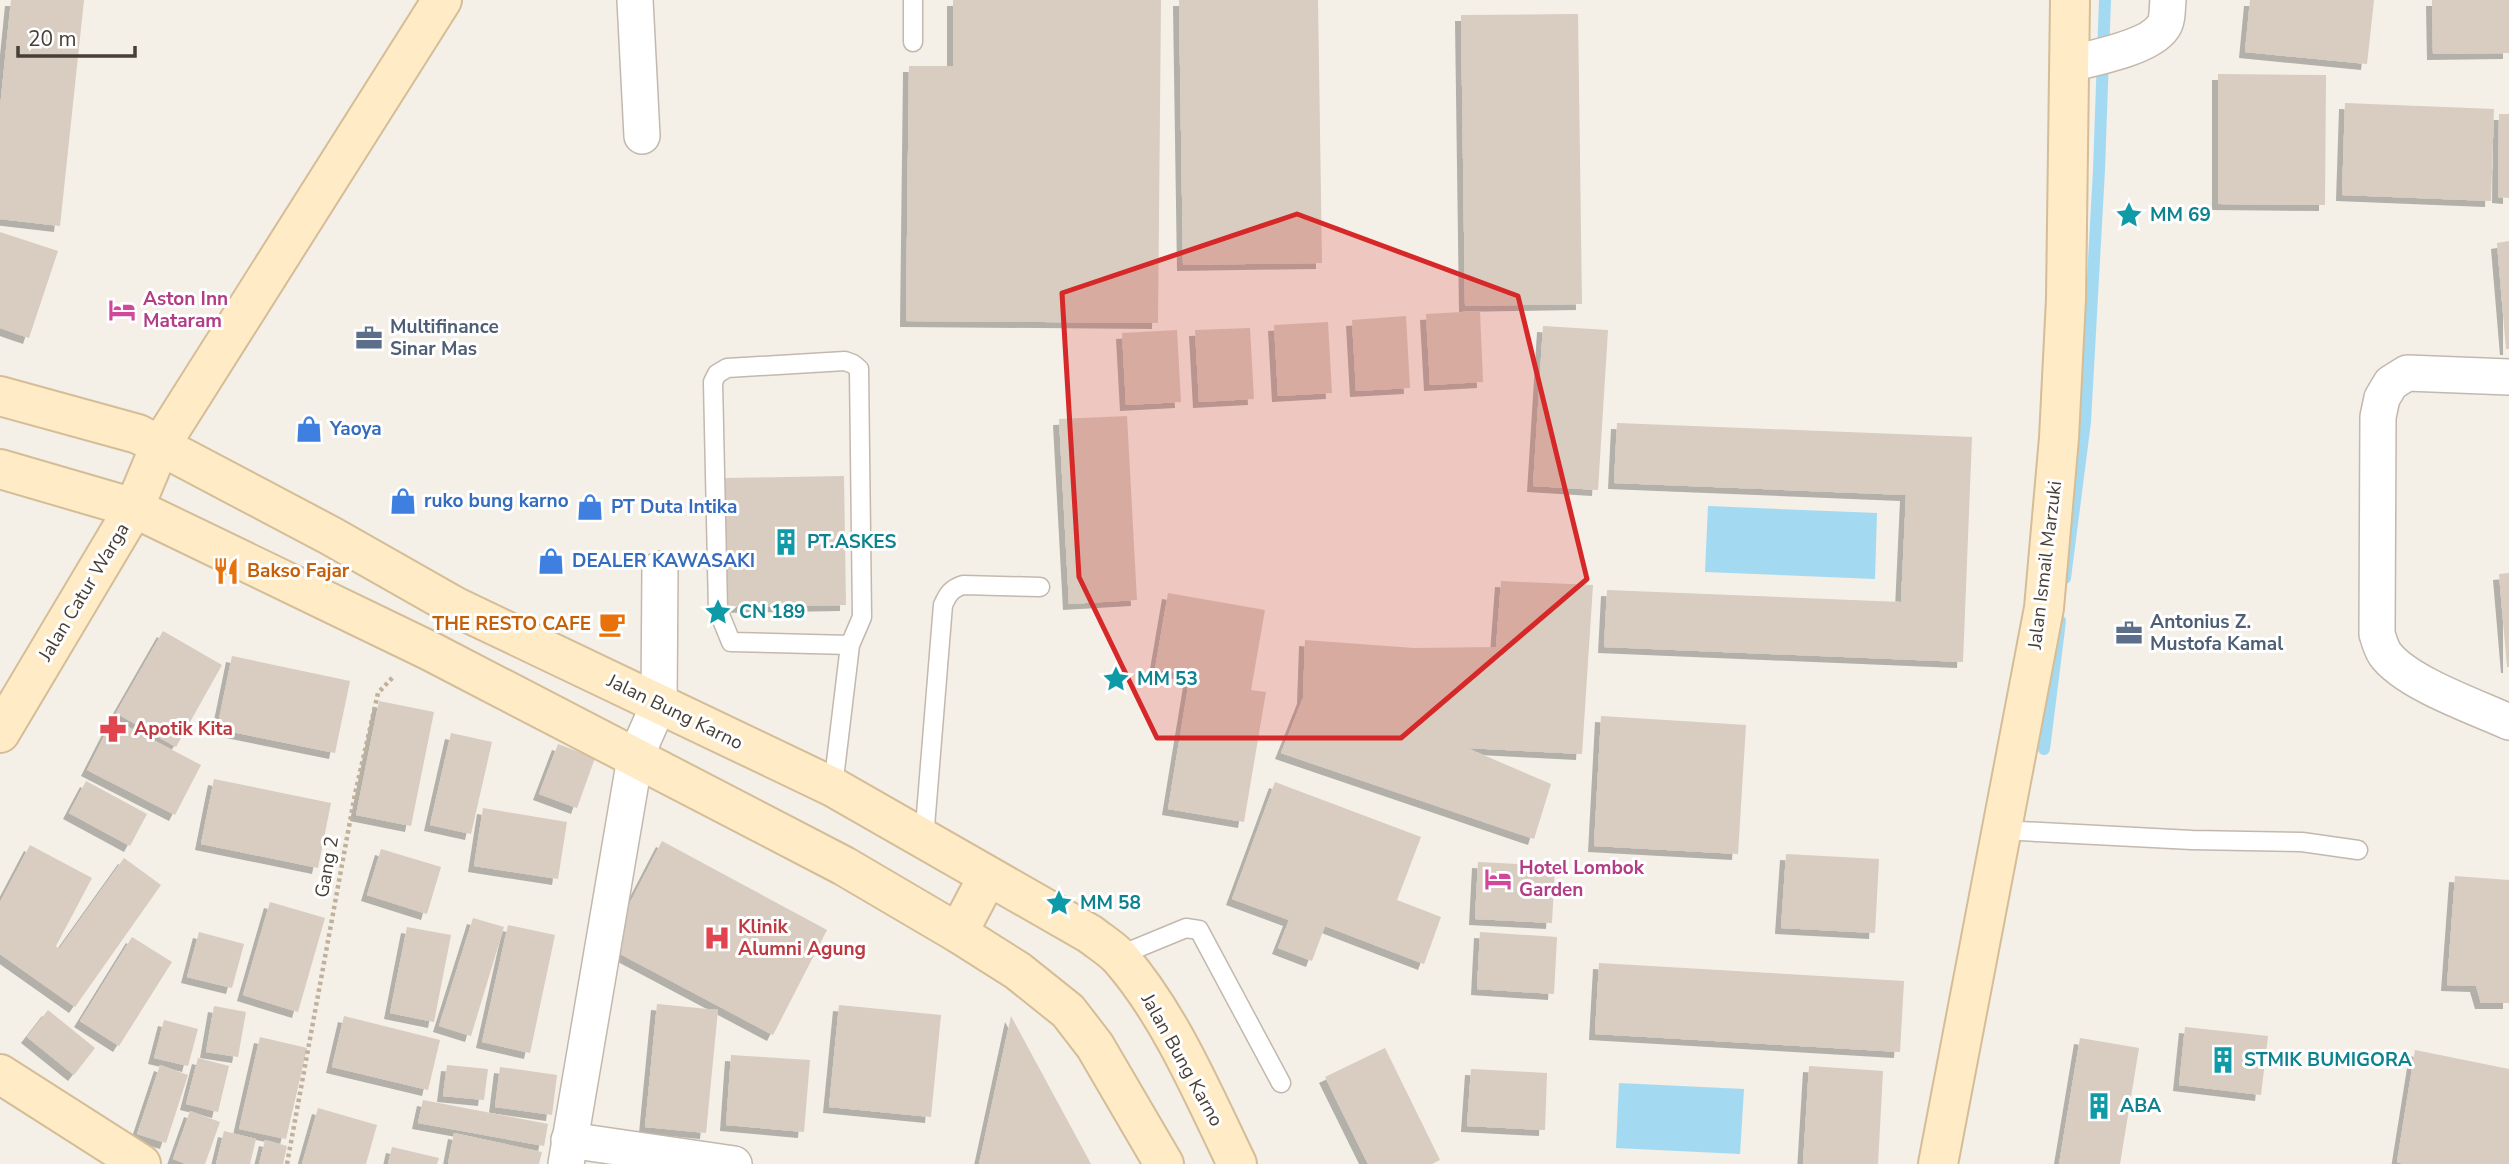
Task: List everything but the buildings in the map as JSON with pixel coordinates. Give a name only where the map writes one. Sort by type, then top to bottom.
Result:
[{"type":"main road","name":"Jalan Catur Warga","points":[[0,733],[134,508],[160,446],[442,0]]},
{"type":"main road","name":"Jalan Ismail Marzuki","points":[[1938,1164],[2044,608],[2059,438],[2080,61],[2070,0]]},
{"type":"main road","name":"Jalan Bung Karno","points":[[0,396],[138,434],[331,536],[456,607],[833,787],[1090,934],[1118,956],[1140,984],[1185,1057],[1237,1164]]},
{"type":"main road","points":[[0,469],[134,508],[430,652],[844,866],[958,933],[1018,971],[1068,1011],[1095,1046],[1164,1164]]},
{"type":"main road","points":[[958,933],[988,876]]},
{"type":"main road","points":[[0,1074],[141,1164]]},
{"type":"street","points":[[635,0],[642,136]]},
{"type":"street","points":[[2080,61],[2139,44],[2156,35],[2165,25],[2168,0]]},
{"type":"street","points":[[2509,377],[2407,373],[2391,383],[2382,398],[2378,416],[2377,634],[2384,653],[2401,671],[2509,722]]},
{"type":"street","points":[[660,569],[659,704],[635,758],[568,1152],[734,1164]]},
{"type":"lane","points":[[913,0],[913,42]]},
{"type":"lane","points":[[833,787],[850,645],[862,617],[859,369],[845,361],[727,368],[717,374],[713,382],[718,610],[727,634],[732,642],[850,645]]},
{"type":"lane","points":[[924,839],[943,605],[948,594],[963,585],[1040,587]]},
{"type":"lane","points":[[2001,830],[2192,840],[2302,842],[2358,850]]},
{"type":"lane","points":[[1118,956],[1186,929],[1199,930],[1281,1083]]},
{"type":"path","name":"Gang 2","points":[[287,1164],[355,794],[378,693],[400,669],[430,652]]},
{"type":"highlighted area","points":[[1297,214],[1518,296],[1587,579],[1401,738],[1157,738],[1079,577],[1062,293]]},
{"type":"water","points":[[1708,506],[1877,513],[1875,579],[1705,572]]},
{"type":"water","points":[[1619,1083],[1744,1089],[1740,1154],[1616,1148]]},
{"type":"waterway","points":[[2065,578],[2085,422],[2105,0]]},
{"type":"waterway","points":[[2044,749],[2060,621]]},
{"type":"place","name":"MM 69","points":[[2129,215]]},
{"type":"place","name":"Aston Inn Mataram","points":[[122,310]]},
{"type":"place","name":"Multifinance Sinar Mas","points":[[369,338]]},
{"type":"place","name":"Yaoya","points":[[309,429]]},
{"type":"place","name":"ruko bung karno","points":[[403,501]]},
{"type":"place","name":"PT Duta Intika","points":[[590,507]]},
{"type":"place","name":"PT.ASKES","points":[[786,542]]},
{"type":"place","name":"DEALER KAWASAKI","points":[[551,561]]},
{"type":"place","name":"Bakso Fajar","points":[[226,571]]},
{"type":"place","name":"CN 189","points":[[718,612]]},
{"type":"place","name":"THE RESTO CAFE","points":[[612,624]]},
{"type":"place","name":"Antonius Z. Mustofa Kamal","points":[[2129,633]]},
{"type":"place","name":"MM 53","points":[[1116,679]]},
{"type":"place","name":"Apotik Kita","points":[[113,729]]},
{"type":"place","name":"Hotel Lombok Garden","points":[[1498,879]]},
{"type":"place","name":"MM 58","points":[[1059,903]]},
{"type":"place","name":"Klinik Alumni Agung","points":[[717,938]]},
{"type":"place","name":"STMIK BUMIGORA","points":[[2223,1060]]},
{"type":"place","name":"ABA","points":[[2099,1106]]}]
